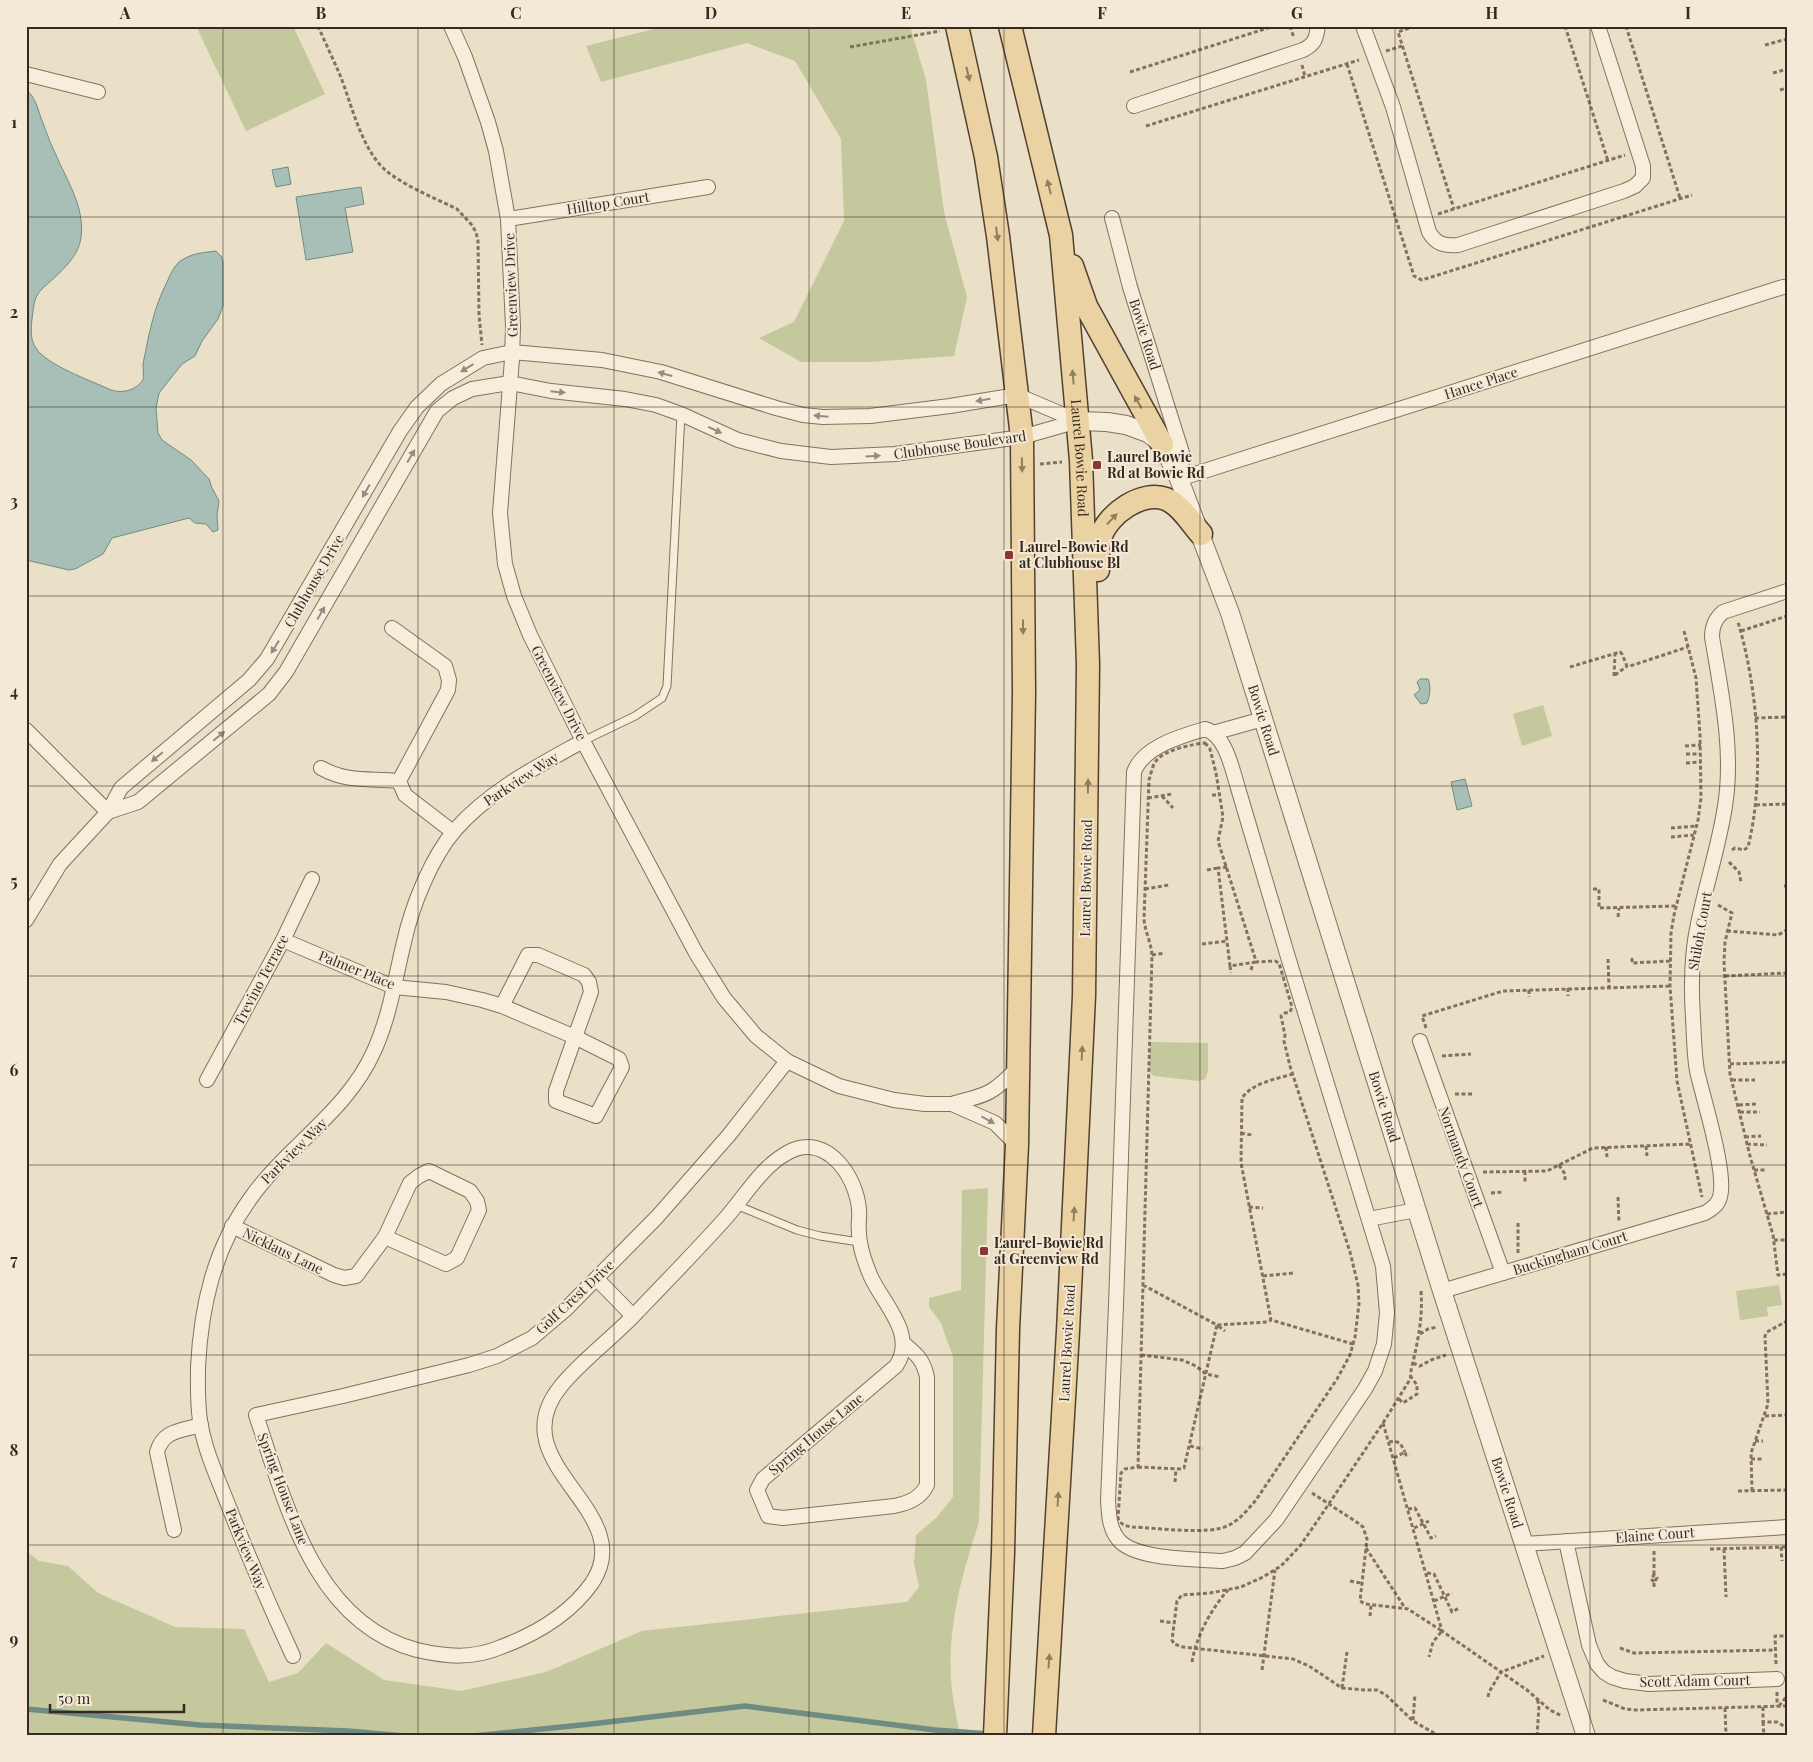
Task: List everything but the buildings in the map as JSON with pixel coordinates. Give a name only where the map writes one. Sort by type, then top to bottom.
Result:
[{"type":"main road","name":"Laurel Bowie Road","points":[[1010,26],[1061,235],[1081,460],[1088,666],[1084,996],[1068,1331],[1044,1736]]},
{"type":"main road","points":[[957,27],[986,157],[998,236],[1022,438],[1024,693],[1017,1145],[1008,1330],[1004,1553],[995,1736]]},
{"type":"main road","points":[[1061,235],[1086,306],[1162,444]]},
{"type":"main road","points":[[1088,666],[1098,653],[1100,639],[1098,552],[1100,536],[1107,524],[1116,514],[1128,506],[1152,497],[1165,499],[1176,505],[1201,534]]},
{"type":"street","name":"Greenview Drive","points":[[451,26],[465,57],[488,122],[500,170],[508,219],[513,316],[500,513],[505,564],[514,596],[530,635],[583,741],[711,978],[730,1006],[756,1036],[787,1061],[839,1086],[862,1093],[925,1104],[952,1104],[995,1123],[1017,1145]]},
{"type":"street","points":[[1134,106],[1302,50],[1311,46],[1316,37],[1318,26]]},
{"type":"street","points":[[1363,26],[1393,107],[1425,218],[1434,241],[1447,246],[1458,245],[1635,186],[1643,178],[1643,166],[1598,26]]},
{"type":"street","points":[[26,74],[98,92]]},
{"type":"street","name":"Hilltop Court","points":[[508,219],[708,187]]},
{"type":"street","name":"Bowie Road","points":[[1112,218],[1130,287],[1182,456],[1179,479]]},
{"type":"street","name":"Hance Place","points":[[1179,479],[1782,287]]},
{"type":"street","name":"Clubhouse Drive","points":[[26,920],[60,864],[108,812],[121,788],[249,680],[267,659],[400,431],[417,407],[441,384],[483,358],[512,352]]},
{"type":"street","points":[[512,352],[602,360],[660,372],[776,408],[823,417],[870,416],[1017,395],[1078,421],[1126,425],[1148,433],[1162,444]]},
{"type":"street","name":"Clubhouse Drive","points":[[108,812],[138,802],[269,694],[286,672],[437,411],[452,398],[472,389],[510,383]]},
{"type":"street","name":"Clubhouse Boulevard","points":[[510,383],[551,391],[625,399],[656,405],[681,414],[738,440],[781,451],[831,457],[895,454],[1022,438],[1078,421]]},
{"type":"street","name":"Bowie Road","points":[[1162,444],[1179,479],[1230,613],[1416,1210],[1584,1731]]},
{"type":"street","name":"Shiloh Court","points":[[1699,1215],[1712,1209],[1717,1204],[1721,1188],[1718,1159],[1697,1068],[1691,985],[1698,925],[1726,804],[1728,771],[1722,700],[1712,637],[1714,623],[1723,612],[1787,591]]},
{"type":"street","points":[[392,628],[445,666],[449,680],[448,690],[399,781]]},
{"type":"street","points":[[1213,733],[1262,719]]},
{"type":"street","points":[[1204,729],[1213,733],[1224,748],[1238,788],[1299,994],[1369,1219],[1385,1283],[1387,1313],[1384,1344],[1375,1371],[1365,1389],[1276,1520],[1245,1553],[1223,1561],[1149,1555],[1124,1545],[1118,1539],[1108,1515],[1134,772],[1140,760],[1152,750],[1204,729]]},
{"type":"street","points":[[26,730],[108,812]]},
{"type":"street","name":"Parkview Way","points":[[293,1656],[255,1574],[217,1477],[201,1425],[198,1384],[201,1322],[212,1275],[232,1226],[268,1175],[340,1104],[362,1074],[380,1035],[413,912],[433,865],[453,832],[476,809],[502,789],[583,741]]},
{"type":"street","points":[[322,768],[348,778],[399,781]]},
{"type":"street","points":[[399,781],[405,795],[453,832]]},
{"type":"street","name":"Trevino Terrace","points":[[207,1080],[283,940],[312,879]]},
{"type":"street","name":"Palmer Place","points":[[283,940],[394,987],[464,995],[502,1006],[575,1037],[619,1059],[622,1067],[596,1116],[556,1101],[556,1091],[575,1037]]},
{"type":"street","points":[[502,1006],[528,955],[538,955],[584,975],[589,982],[590,992],[575,1037]]},
{"type":"street","name":"Normandy Court","points":[[1424,1037],[1468,1176],[1502,1273]]},
{"type":"street","name":"Golf Crest Drive","points":[[256,1415],[418,1378],[497,1356],[532,1338],[598,1279],[697,1173],[787,1061]]},
{"type":"street","points":[[952,1104],[968,1098],[982,1096],[993,1090],[1018,1068]]},
{"type":"street","name":"Spring House Lane","points":[[256,1415],[283,1496],[307,1551],[326,1586],[350,1614],[386,1639],[409,1648],[435,1654],[464,1657],[486,1654],[528,1637],[576,1602],[597,1575],[603,1553],[599,1534],[581,1497],[551,1457],[545,1441],[544,1429],[552,1400],[561,1386],[634,1316],[725,1219],[758,1177],[787,1153],[797,1148],[819,1148],[840,1163],[858,1197],[860,1212],[859,1242],[872,1277],[902,1333],[903,1343],[904,1350],[896,1366],[763,1479],[756,1490],[768,1516],[783,1518],[894,1506],[909,1503],[923,1493],[927,1485],[927,1377],[924,1364],[903,1343]]},
{"type":"street","points":[[429,1171],[470,1191],[477,1201],[479,1210],[457,1258],[446,1264],[385,1237],[410,1183],[429,1171]]},
{"type":"street","points":[[1369,1219],[1416,1210]]},
{"type":"street","name":"Buckingham Court","points":[[1442,1291],[1699,1215]]},
{"type":"street","name":"Nicklaus Lane","points":[[232,1226],[344,1278],[356,1276],[385,1237]]},
{"type":"street","points":[[598,1279],[634,1316]]},
{"type":"street","points":[[174,1530],[157,1452],[159,1444],[168,1434],[201,1425]]},
{"type":"street","name":"Elaine Court","points":[[1524,1544],[1787,1527]]},
{"type":"street","name":"Scott Adam Court","points":[[1566,1540],[1589,1645],[1597,1664],[1604,1672],[1625,1681],[1648,1684],[1777,1680]]},
{"type":"lane","points":[[583,741],[635,716],[662,698],[667,686],[681,414]]},
{"type":"lane","points":[[736,1205],[797,1230],[820,1236],[859,1242]]},
{"type":"path","points":[[318,26],[341,77],[364,138],[388,173],[457,209],[464,215],[476,232],[478,315],[483,358]]},
{"type":"path","points":[[1130,72],[1274,26]]},
{"type":"path","points":[[1415,26],[1398,32],[1454,209]]},
{"type":"path","points":[[1565,26],[1608,161]]},
{"type":"path","points":[[1626,26],[1680,198]]},
{"type":"path","points":[[850,47],[957,27]]},
{"type":"path","points":[[1766,45],[1787,39]]},
{"type":"path","points":[[1146,126],[1402,46]]},
{"type":"path","points":[[1347,64],[1414,276],[1418,279],[1422,280],[1692,195]]},
{"type":"path","points":[[1773,73],[1787,69]]},
{"type":"path","points":[[1780,90],[1787,88]]},
{"type":"path","points":[[1425,218],[1638,151]]},
{"type":"path","points":[[1040,464],[1062,462]]},
{"type":"path","points":[[1731,852],[1735,848],[1744,850],[1748,847],[1756,805],[1757,769],[1751,677],[1736,614]]},
{"type":"path","points":[[1741,631],[1787,616]]},
{"type":"path","points":[[1684,631],[1696,678],[1701,745],[1701,798],[1670,933],[1670,986],[1675,1070],[1703,1197],[1694,1200]]},
{"type":"path","points":[[1615,653],[1614,676],[1627,666],[1688,648]]},
{"type":"path","points":[[1570,667],[1620,652],[1627,666]]},
{"type":"path","points":[[1755,718],[1787,717]]},
{"type":"path","points":[[1138,1467],[1152,955],[1152,945],[1144,928],[1148,780],[1156,761],[1164,754],[1191,745],[1206,743],[1213,759],[1223,817],[1218,841],[1254,962],[1251,970]]},
{"type":"path","points":[[1685,746],[1701,745]]},
{"type":"path","points":[[1686,754],[1700,754]]},
{"type":"path","points":[[1686,763],[1701,762]]},
{"type":"path","points":[[1147,798],[1172,794]]},
{"type":"path","points":[[1162,795],[1173,808]]},
{"type":"path","points":[[1212,795],[1219,795]]},
{"type":"path","points":[[1756,805],[1787,804]]},
{"type":"path","points":[[1671,828],[1696,826]]},
{"type":"path","points":[[1671,836],[1694,835]]},
{"type":"path","points":[[1726,869],[1729,860],[1739,872],[1741,882]]},
{"type":"path","points":[[1207,870],[1227,867]]},
{"type":"path","points":[[1218,868],[1231,972]]},
{"type":"path","points":[[1145,889],[1169,885]]},
{"type":"path","points":[[1593,889],[1599,889],[1600,908],[1676,906]]},
{"type":"path","points":[[1718,902],[1719,907],[1727,909],[1732,913],[1724,951],[1732,1080],[1745,1137],[1774,1240],[1778,1275],[1787,1274]]},
{"type":"path","points":[[1618,917],[1619,908]]},
{"type":"path","points":[[1727,931],[1778,935],[1787,930]]},
{"type":"path","points":[[1202,944],[1227,941]]},
{"type":"path","points":[[1152,955],[1165,953]]},
{"type":"path","points":[[1632,958],[1632,962],[1670,961]]},
{"type":"path","points":[[1608,959],[1609,987]]},
{"type":"path","points":[[1217,1325],[1184,1468],[1138,1467],[1125,1469],[1121,1473],[1118,1518],[1120,1523],[1132,1528],[1206,1530],[1227,1526],[1244,1513],[1256,1500],[1337,1379],[1350,1355],[1353,1344],[1359,1304],[1356,1278],[1350,1252],[1284,1041],[1285,1035],[1281,1016],[1290,1012],[1292,1007],[1278,963],[1275,960],[1230,966]]},
{"type":"path","points":[[1725,976],[1787,973]]},
{"type":"path","points":[[1424,1037],[1422,1016],[1503,991],[1670,986]]},
{"type":"path","points":[[1568,988],[1568,996]]},
{"type":"path","points":[[1529,990],[1529,997]]},
{"type":"path","points":[[1436,1056],[1471,1054]]},
{"type":"path","points":[[1730,1064],[1787,1062]]},
{"type":"path","points":[[1271,1320],[1241,1164],[1242,1098],[1246,1093],[1267,1082],[1293,1074]]},
{"type":"path","points":[[1732,1080],[1755,1080]]},
{"type":"path","points":[[1450,1095],[1472,1094]]},
{"type":"path","points":[[1739,1105],[1756,1104]]},
{"type":"path","points":[[1740,1112],[1760,1112]]},
{"type":"path","points":[[1241,1134],[1252,1135]]},
{"type":"path","points":[[1745,1137],[1761,1136]]},
{"type":"path","points":[[1468,1176],[1478,1172],[1547,1171],[1593,1148],[1691,1144]]},
{"type":"path","points":[[1747,1144],[1766,1144]]},
{"type":"path","points":[[1646,1146],[1647,1156]]},
{"type":"path","points":[[1606,1147],[1607,1157]]},
{"type":"path","points":[[1559,1165],[1565,1174],[1565,1180]]},
{"type":"path","points":[[1754,1170],[1767,1170]]},
{"type":"path","points":[[1525,1171],[1525,1182]]},
{"type":"path","points":[[1485,1193],[1503,1192]]},
{"type":"path","points":[[1618,1197],[1619,1223]]},
{"type":"path","points":[[1250,1207],[1264,1208]]},
{"type":"path","points":[[1767,1214],[1787,1212]]},
{"type":"path","points":[[1610,1226],[1627,1221]]},
{"type":"path","points":[[1518,1223],[1518,1255]]},
{"type":"path","points":[[1774,1240],[1787,1240]]},
{"type":"path","points":[[1514,1254],[1525,1253]]},
{"type":"path","points":[[1263,1276],[1294,1273]]},
{"type":"path","points":[[1143,1285],[1226,1331]]},
{"type":"path","points":[[1421,1291],[1420,1334],[1411,1377],[1399,1399],[1300,1546],[1275,1570],[1250,1584],[1210,1593],[1182,1594],[1177,1601],[1172,1640],[1174,1644],[1194,1649],[1293,1659],[1309,1666],[1342,1688],[1377,1690],[1386,1695],[1413,1721],[1440,1736]]},
{"type":"path","points":[[1217,1325],[1267,1322],[1271,1320],[1353,1344]]},
{"type":"path","points":[[1752,1491],[1751,1459],[1754,1441],[1768,1404],[1769,1393],[1765,1336],[1767,1332],[1787,1321]]},
{"type":"path","points":[[1413,1363],[1420,1366],[1430,1360],[1461,1350]]},
{"type":"path","points":[[1141,1355],[1188,1362],[1206,1374],[1220,1377]]},
{"type":"path","points":[[1399,1399],[1405,1404],[1417,1394],[1417,1385],[1411,1377]]},
{"type":"path","points":[[1764,1416],[1787,1415]]},
{"type":"path","points":[[1383,1423],[1442,1631]]},
{"type":"path","points":[[1754,1441],[1763,1440]]},
{"type":"path","points":[[1389,1442],[1398,1442],[1406,1454],[1410,1454]]},
{"type":"path","points":[[1190,1446],[1203,1449]]},
{"type":"path","points":[[1394,1458],[1405,1452]]},
{"type":"path","points":[[1751,1459],[1764,1459]]},
{"type":"path","points":[[1175,1482],[1176,1469]]},
{"type":"path","points":[[1299,1486],[1363,1527],[1367,1539],[1360,1600],[1365,1604],[1405,1608],[1414,1611],[1537,1698],[1550,1710],[1584,1731]]},
{"type":"path","points":[[1738,1491],[1787,1490]]},
{"type":"path","points":[[1408,1509],[1415,1508],[1431,1538],[1436,1536]]},
{"type":"path","points":[[1414,1528],[1428,1521]]},
{"type":"path","points":[[1781,1547],[1782,1561]]},
{"type":"path","points":[[1366,1548],[1405,1608]]},
{"type":"path","points":[[1724,1549],[1726,1597]]},
{"type":"path","points":[[1654,1551],[1654,1575],[1657,1579],[1654,1582],[1654,1587]]},
{"type":"path","points":[[1262,1670],[1275,1570]]},
{"type":"path","points":[[1427,1573],[1434,1574],[1452,1612],[1460,1608]]},
{"type":"path","points":[[1350,1581],[1362,1583]]},
{"type":"path","points":[[1192,1662],[1194,1649],[1212,1612],[1228,1590]]},
{"type":"path","points":[[1434,1601],[1452,1593]]},
{"type":"path","points":[[1370,1616],[1371,1604]]},
{"type":"path","points":[[1160,1621],[1174,1623]]},
{"type":"path","points":[[1429,1657],[1433,1642],[1442,1631]]},
{"type":"path","points":[[1620,1648],[1634,1653],[1776,1650]]},
{"type":"path","points":[[1488,1697],[1501,1672],[1558,1650]]},
{"type":"path","points":[[1342,1688],[1346,1652]]},
{"type":"path","points":[[1413,1721],[1415,1694]]},
{"type":"path","points":[[1779,1706],[1787,1696]]},
{"type":"path","points":[[1537,1698],[1540,1706],[1537,1736]]},
{"type":"path","points":[[1603,1700],[1624,1708],[1636,1710],[1787,1706]]},
{"type":"path","points":[[1763,1707],[1764,1736]]},
{"type":"path","points":[[1725,1708],[1726,1736]]},
{"type":"path","points":[[1763,1722],[1777,1722],[1787,1728]]},
{"type":"green space","points":[[196,26],[293,26],[325,94],[246,131]]},
{"type":"green space","points":[[666,26],[910,26],[926,80],[944,212],[967,297],[954,356],[869,362],[801,362],[759,338],[794,322],[844,221],[841,139],[795,61],[747,43],[601,82],[586,46]]},
{"type":"green space","points":[[1543,705],[1552,736],[1522,746],[1513,714]]},
{"type":"green space","points":[[1150,1042],[1208,1043],[1208,1071],[1205,1079],[1199,1081],[1154,1076],[1149,1071]]},
{"type":"green space","points":[[988,1188],[979,1522],[962,1580],[952,1639],[952,1693],[960,1736],[26,1736],[26,1551],[39,1561],[68,1566],[98,1593],[175,1627],[244,1629],[269,1682],[298,1673],[326,1643],[384,1680],[461,1691],[546,1672],[642,1631],[907,1602],[919,1587],[914,1563],[916,1535],[937,1517],[953,1497],[953,1357],[941,1323],[929,1307],[929,1298],[961,1290],[962,1190]]},
{"type":"green space","points":[[1779,1285],[1782,1305],[1767,1307],[1768,1316],[1740,1320],[1736,1291]]},
{"type":"water","points":[[26,90],[35,101],[74,194],[82,226],[79,245],[72,259],[40,291],[34,302],[31,326],[32,338],[34,345],[41,354],[59,366],[111,390],[120,392],[133,389],[143,380],[143,364],[155,312],[162,292],[175,267],[179,262],[188,257],[216,251],[221,256],[223,262],[223,306],[218,319],[202,341],[195,356],[182,364],[159,393],[156,408],[158,433],[162,440],[191,460],[209,479],[219,501],[218,530],[213,532],[206,524],[195,523],[189,518],[112,538],[103,554],[75,569],[69,570],[26,560]]},
{"type":"water","points":[[288,167],[291,184],[276,187],[272,170]]},
{"type":"water","points":[[361,187],[364,204],[345,208],[353,252],[306,260],[296,197]]},
{"type":"water","points":[[1420,679],[1428,679],[1430,688],[1427,703],[1421,704],[1414,695],[1420,690],[1417,682]]},
{"type":"water","points":[[1465,779],[1472,806],[1457,810],[1451,782]]},
{"type":"waterway","points":[[474,1736],[745,1706],[935,1730],[990,1734]]},
{"type":"waterway","points":[[26,1709],[200,1725],[348,1731],[404,1736]]},
{"type":"place","name":"Laurel Bowie Rd at Bowie Rd","points":[[1097,465]]},
{"type":"place","name":"Laurel-Bowie Rd at Clubhouse Bl","points":[[1009,555]]},
{"type":"place","name":"Laurel-Bowie Rd at Greenview Rd","points":[[984,1251]]}]
